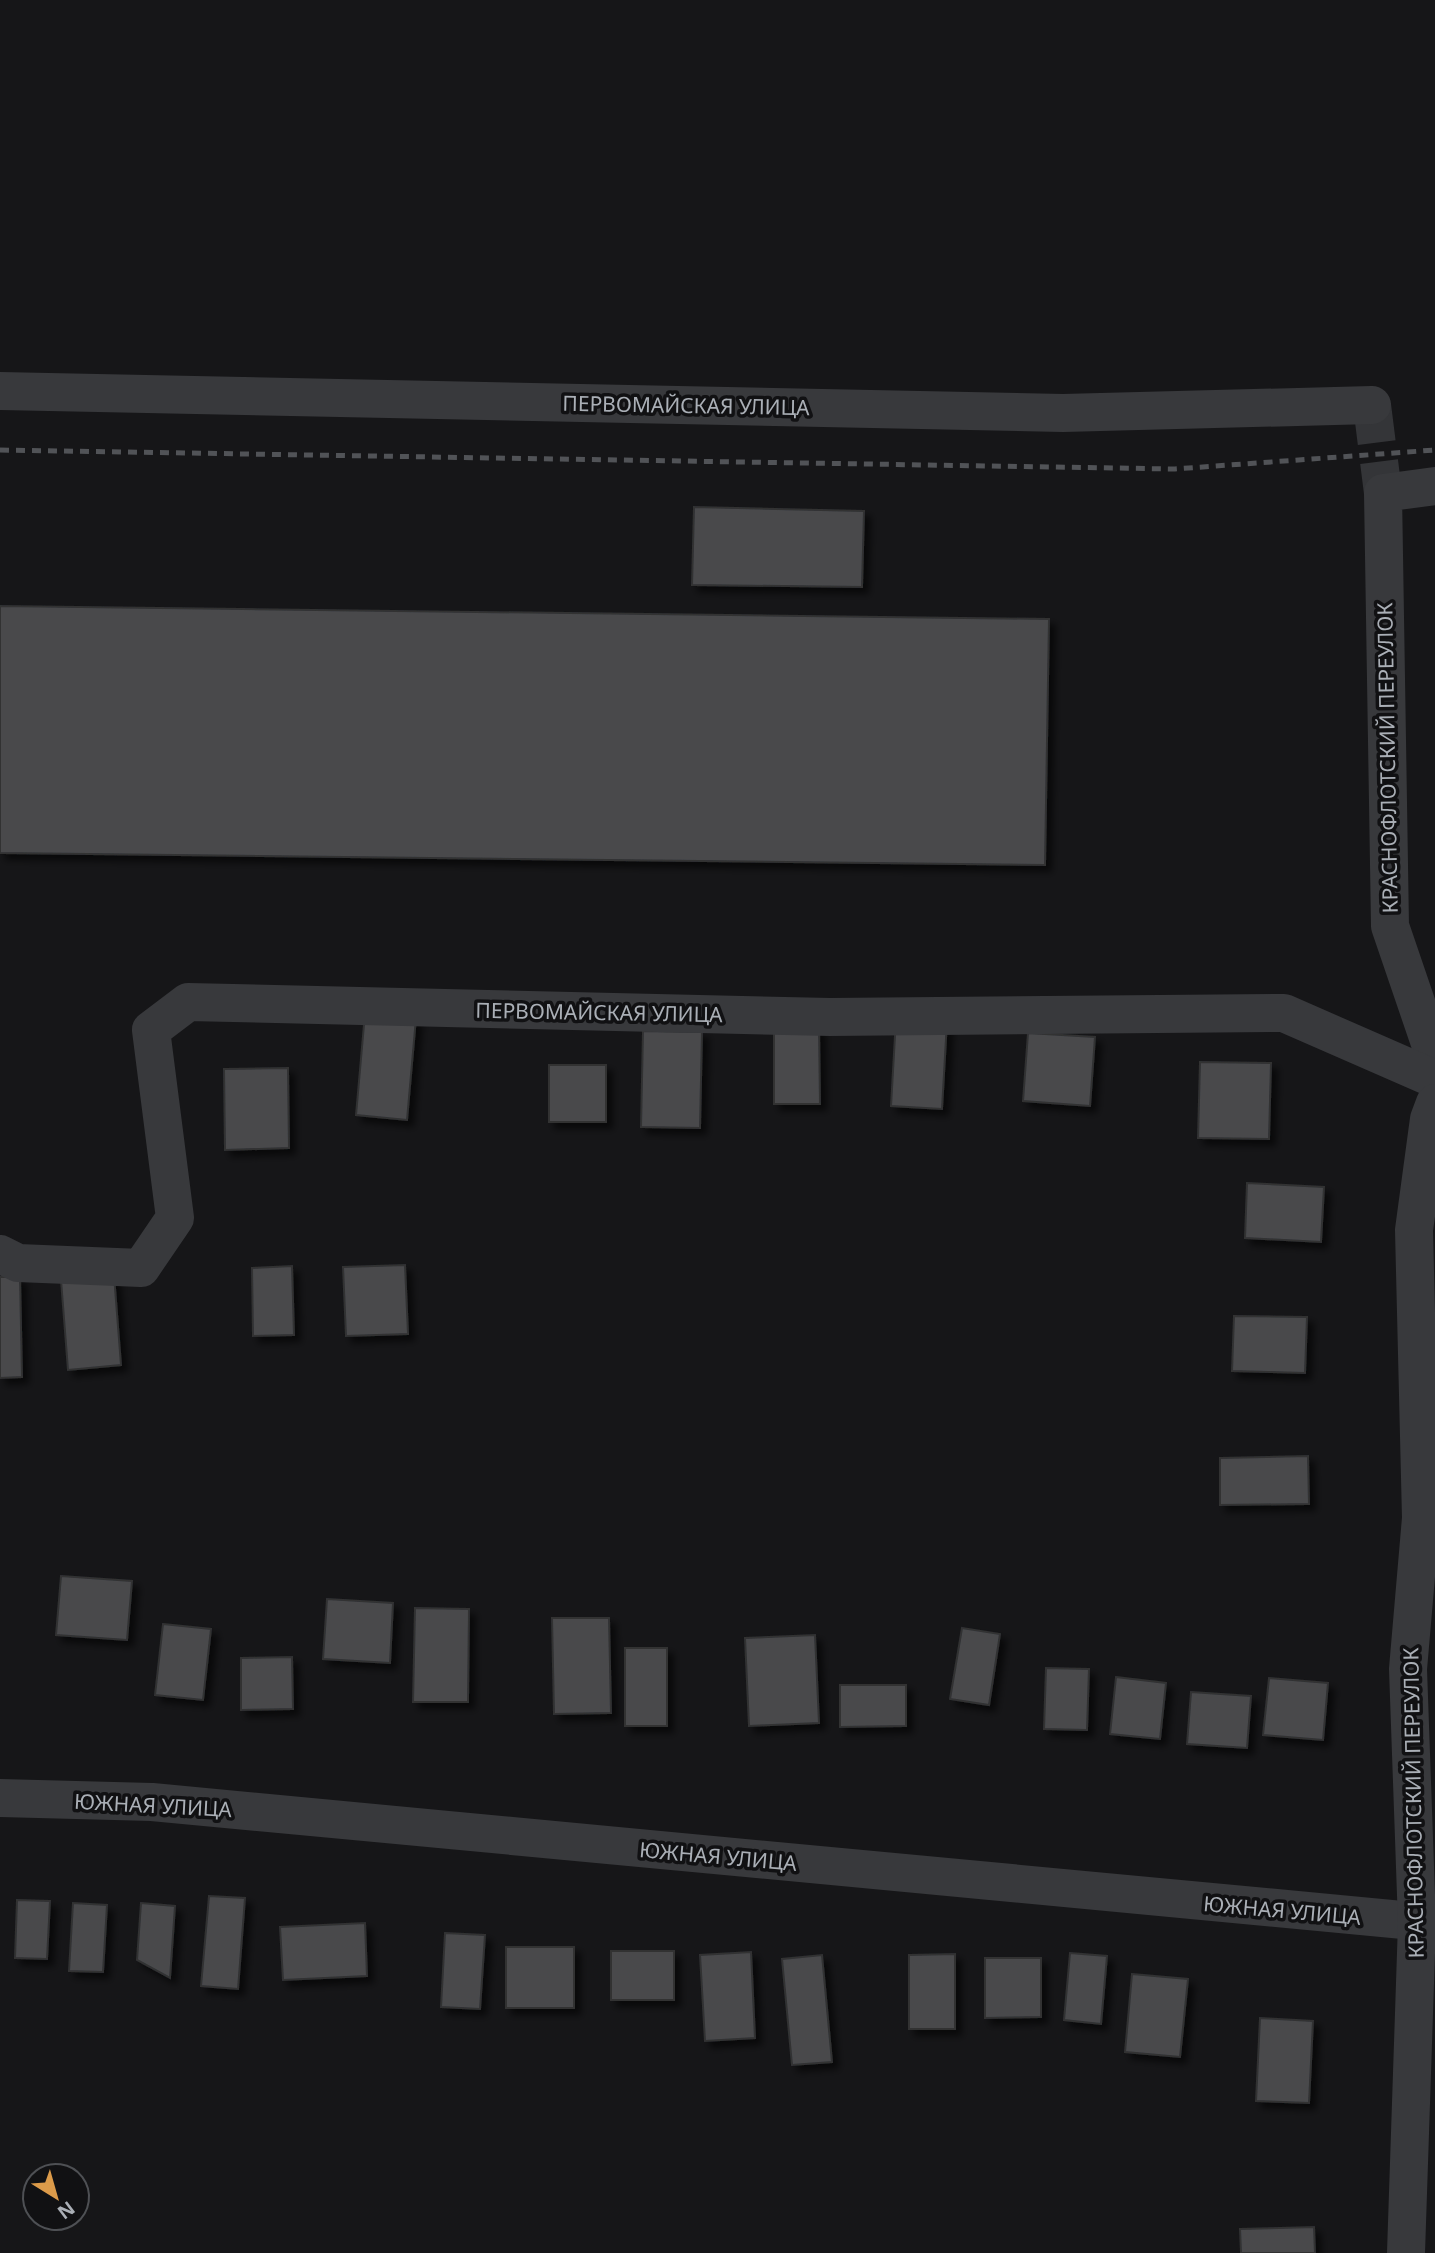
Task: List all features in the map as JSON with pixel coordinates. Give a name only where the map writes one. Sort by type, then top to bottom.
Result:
[{"type":"street","name":"ПЕРВОМАЙСКАЯ УЛИЦА","points":[[0,391],[1063,413],[1372,405]]},
{"type":"street","name":"КРАСНОФЛОТСКИЙ ПЕРЕУЛОК","points":[[1435,486],[1383,493],[1390,926],[1435,1058]]},
{"type":"street","name":"ПЕРВОМАЙСКАЯ УЛИЦА","points":[[0,1254],[18,1263],[141,1268],[175,1218],[152,1030],[188,1002],[830,1017],[1284,1013],[1435,1079]]},
{"type":"street","name":"КРАСНОФЛОТСКИЙ ПЕРЕУЛОК","points":[[1406,2253],[1426,1923],[1408,1670],[1421,1518],[1414,1230],[1429,1119],[1435,1103]]},
{"type":"street","name":"ЮЖНАЯ УЛИЦА","points":[[0,1798],[152,1802],[1426,1923]]},
{"type":"building","points":[[694,507],[864,511],[862,587],[692,585]]},
{"type":"building","points":[[0,606],[1049,619],[1045,865],[0,853]]},
{"type":"building","points":[[365,1013],[416,1018],[407,1120],[356,1115]]},
{"type":"building","points":[[896,1018],[947,1021],[942,1109],[891,1106]]},
{"type":"building","points":[[819,1026],[820,1104],[774,1104],[774,1027]]},
{"type":"building","points":[[643,1031],[702,1032],[700,1128],[641,1127]]},
{"type":"building","points":[[1028,1033],[1095,1037],[1090,1106],[1023,1101]]},
{"type":"building","points":[[1200,1062],[1271,1063],[1269,1139],[1198,1138]]},
{"type":"building","points":[[549,1065],[606,1065],[606,1122],[549,1122]]},
{"type":"building","points":[[288,1068],[289,1148],[225,1150],[224,1069]]},
{"type":"building","points":[[1247,1183],[1324,1187],[1321,1242],[1245,1238]]},
{"type":"building","points":[[405,1265],[408,1334],[346,1336],[343,1267]]},
{"type":"building","points":[[292,1266],[294,1335],[253,1336],[252,1268]]},
{"type":"building","points":[[114,1275],[121,1365],[68,1370],[61,1280]]},
{"type":"building","points":[[0,1277],[20,1277],[22,1377],[0,1378]]},
{"type":"building","points":[[1234,1316],[1307,1317],[1305,1373],[1232,1371]]},
{"type":"building","points":[[1308,1456],[1309,1504],[1220,1505],[1220,1458]]},
{"type":"building","points":[[61,1576],[132,1581],[127,1640],[56,1635]]},
{"type":"building","points":[[327,1599],[393,1603],[390,1663],[323,1659]]},
{"type":"building","points":[[415,1608],[469,1609],[468,1702],[413,1702]]},
{"type":"building","points":[[552,1618],[609,1618],[611,1713],[554,1714]]},
{"type":"building","points":[[163,1624],[211,1629],[203,1700],[155,1695]]},
{"type":"building","points":[[962,1628],[1000,1634],[989,1705],[950,1699]]},
{"type":"building","points":[[815,1635],[819,1723],[749,1726],[745,1638]]},
{"type":"building","points":[[625,1648],[667,1648],[667,1726],[625,1726]]},
{"type":"building","points":[[292,1657],[293,1709],[241,1710],[241,1658]]},
{"type":"building","points":[[1046,1668],[1089,1669],[1087,1730],[1044,1729]]},
{"type":"building","points":[[1116,1677],[1166,1683],[1160,1739],[1110,1734]]},
{"type":"building","points":[[1269,1678],[1328,1683],[1323,1740],[1263,1735]]},
{"type":"building","points":[[840,1685],[906,1685],[906,1726],[840,1727]]},
{"type":"building","points":[[1191,1692],[1251,1696],[1247,1748],[1187,1744]]},
{"type":"building","points":[[209,1896],[245,1898],[238,1989],[201,1986]]},
{"type":"building","points":[[17,1900],[50,1901],[47,1959],[15,1958]]},
{"type":"building","points":[[73,1903],[107,1905],[103,1972],[69,1971]]},
{"type":"building","points":[[141,1903],[175,1906],[170,1978],[137,1960]]},
{"type":"building","points":[[365,1923],[367,1976],[283,1980],[280,1927]]},
{"type":"building","points":[[445,1933],[485,1935],[480,2009],[441,2007]]},
{"type":"building","points":[[506,1947],[574,1947],[574,2008],[506,2008]]},
{"type":"building","points":[[611,1951],[674,1951],[674,2000],[611,2000]]},
{"type":"building","points":[[751,1952],[755,2038],[705,2041],[700,1955]]},
{"type":"building","points":[[1070,1953],[1107,1956],[1101,2024],[1064,2020]]},
{"type":"building","points":[[955,1954],[955,2029],[909,2029],[909,1955]]},
{"type":"building","points":[[822,1955],[832,2062],[792,2065],[782,1959]]},
{"type":"building","points":[[985,1958],[1041,1958],[1041,2017],[985,2018]]},
{"type":"building","points":[[1132,1974],[1188,1979],[1180,2057],[1125,2052]]},
{"type":"building","points":[[1260,2018],[1313,2021],[1309,2103],[1256,2101]]},
{"type":"building","points":[[1314,2227],[1315,2253],[1241,2253],[1240,2229]]},
{"type":"tunnel","points":[[1372,405],[1383,493]]},
{"type":"railway","points":[[0,450],[1175,469],[1435,450]]}]
